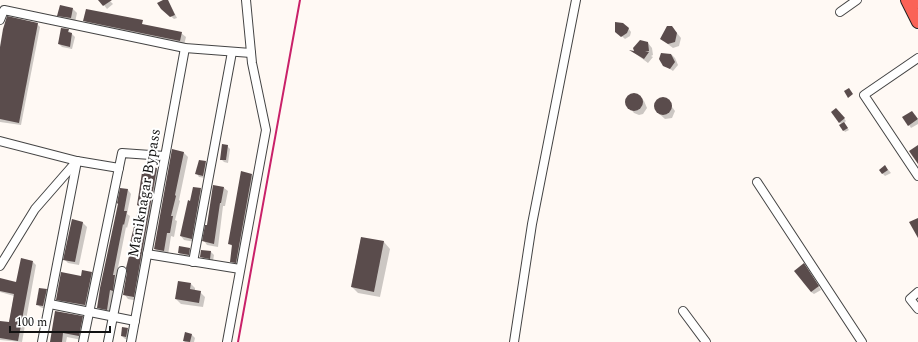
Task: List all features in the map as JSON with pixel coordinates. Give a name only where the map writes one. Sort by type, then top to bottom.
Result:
[{"type":"highway","points":[[907,0],[918,22]]},
{"type":"street","points":[[227,342],[266,130],[251,53],[246,0]]},
{"type":"street","points":[[514,342],[532,224],[576,0]]},
{"type":"street","points":[[840,12],[857,0]]},
{"type":"street","points":[[0,20],[2,7],[185,48],[251,53]]},
{"type":"street","name":"Maniknagar Bypass","points":[[131,342],[185,48]]},
{"type":"street","points":[[193,262],[232,52]]},
{"type":"street","points":[[918,58],[864,95],[918,176]]},
{"type":"street","points":[[0,141],[77,161],[119,168]]},
{"type":"street","points":[[83,342],[122,153],[165,156]]},
{"type":"street","points":[[0,266],[36,208],[77,161]]},
{"type":"street","points":[[42,342],[77,161]]},
{"type":"street","points":[[757,182],[862,342]]},
{"type":"street","points":[[147,254],[240,269]]},
{"type":"street","points":[[108,342],[122,271]]},
{"type":"street","points":[[918,292],[910,299],[918,309]]},
{"type":"street","points":[[50,304],[135,321]]},
{"type":"street","points":[[683,311],[706,342]]},
{"type":"building","points":[[98,0],[112,0],[103,6]]},
{"type":"building","points":[[163,0],[168,0],[175,15],[170,17],[161,9],[157,3]]},
{"type":"building","points":[[60,5],[73,8],[71,18],[57,16]]},
{"type":"building","points":[[86,9],[143,20],[142,24],[182,32],[180,41],[83,21]]},
{"type":"building","points":[[7,16],[38,23],[19,123],[0,119],[0,47]]},
{"type":"building","points":[[615,22],[623,23],[629,28],[627,33],[621,37],[615,32]]},
{"type":"building","points":[[667,26],[672,26],[677,33],[675,42],[668,44],[660,39]]},
{"type":"building","points":[[61,28],[69,29],[68,32],[72,33],[70,47],[58,44]]},
{"type":"building","points":[[640,40],[648,42],[649,51],[645,52],[649,52],[644,59],[629,50],[634,51],[633,48]]},
{"type":"building","points":[[661,53],[671,54],[675,62],[670,69],[663,66],[659,59]]},
{"type":"building","points":[[849,88],[853,94],[848,98],[844,91]]},
{"type":"building","points":[[634,93],[640,96],[643,102],[640,108],[634,111],[628,108],[625,102],[628,96]]},
{"type":"building","points":[[663,97],[669,100],[672,106],[669,112],[663,115],[657,112],[654,106],[657,100]]},
{"type":"building","points":[[836,108],[845,118],[839,123],[831,112]]},
{"type":"building","points":[[912,111],[918,119],[908,126],[902,117]]},
{"type":"building","points":[[844,122],[848,128],[843,131],[839,125]]},
{"type":"building","points":[[222,144],[228,145],[226,160],[220,160]]},
{"type":"building","points":[[918,145],[918,164],[909,151]]},
{"type":"building","points":[[172,149],[184,152],[171,216],[173,216],[170,233],[167,233],[164,251],[154,249]]},
{"type":"building","points":[[199,160],[206,161],[203,176],[195,174]]},
{"type":"building","points":[[885,165],[888,170],[882,174],[879,170]]},
{"type":"building","points":[[143,166],[157,168],[134,297],[123,295],[127,272],[126,268],[131,248],[129,247],[139,206],[137,205]]},
{"type":"building","points":[[241,171],[252,174],[236,263],[230,262],[232,245],[228,244]]},
{"type":"building","points":[[213,185],[224,187],[214,244],[202,241],[205,225],[207,225]]},
{"type":"building","points":[[193,187],[201,188],[192,239],[180,236],[188,200],[190,201]]},
{"type":"building","points":[[120,188],[128,189],[124,211],[127,211],[113,275],[115,275],[113,291],[110,290],[107,310],[97,308]]},
{"type":"building","points":[[918,218],[918,238],[909,222]]},
{"type":"building","points":[[72,219],[83,222],[75,262],[63,260]]},
{"type":"building","points":[[361,237],[384,241],[374,292],[351,287]]},
{"type":"building","points":[[179,246],[190,248],[189,255],[178,253]]},
{"type":"building","points":[[201,250],[211,251],[210,259],[200,257]]},
{"type":"building","points":[[21,258],[33,261],[18,341],[0,338],[0,321],[9,322],[14,294],[0,291],[0,278],[16,282]]},
{"type":"building","points":[[804,263],[819,286],[811,292],[794,271]]},
{"type":"building","points":[[82,270],[92,272],[85,305],[56,300],[61,272],[81,276]]},
{"type":"building","points":[[178,281],[191,283],[190,289],[201,291],[199,303],[175,299]]},
{"type":"building","points":[[39,288],[47,289],[43,306],[36,305]]},
{"type":"building","points":[[55,311],[83,316],[79,336],[63,333],[62,342],[50,342]]},
{"type":"building","points":[[122,327],[128,328],[126,337],[121,336]]},
{"type":"building","points":[[185,332],[192,334],[190,342],[183,341]]},
{"type":"railway","points":[[238,342],[300,0]]}]
